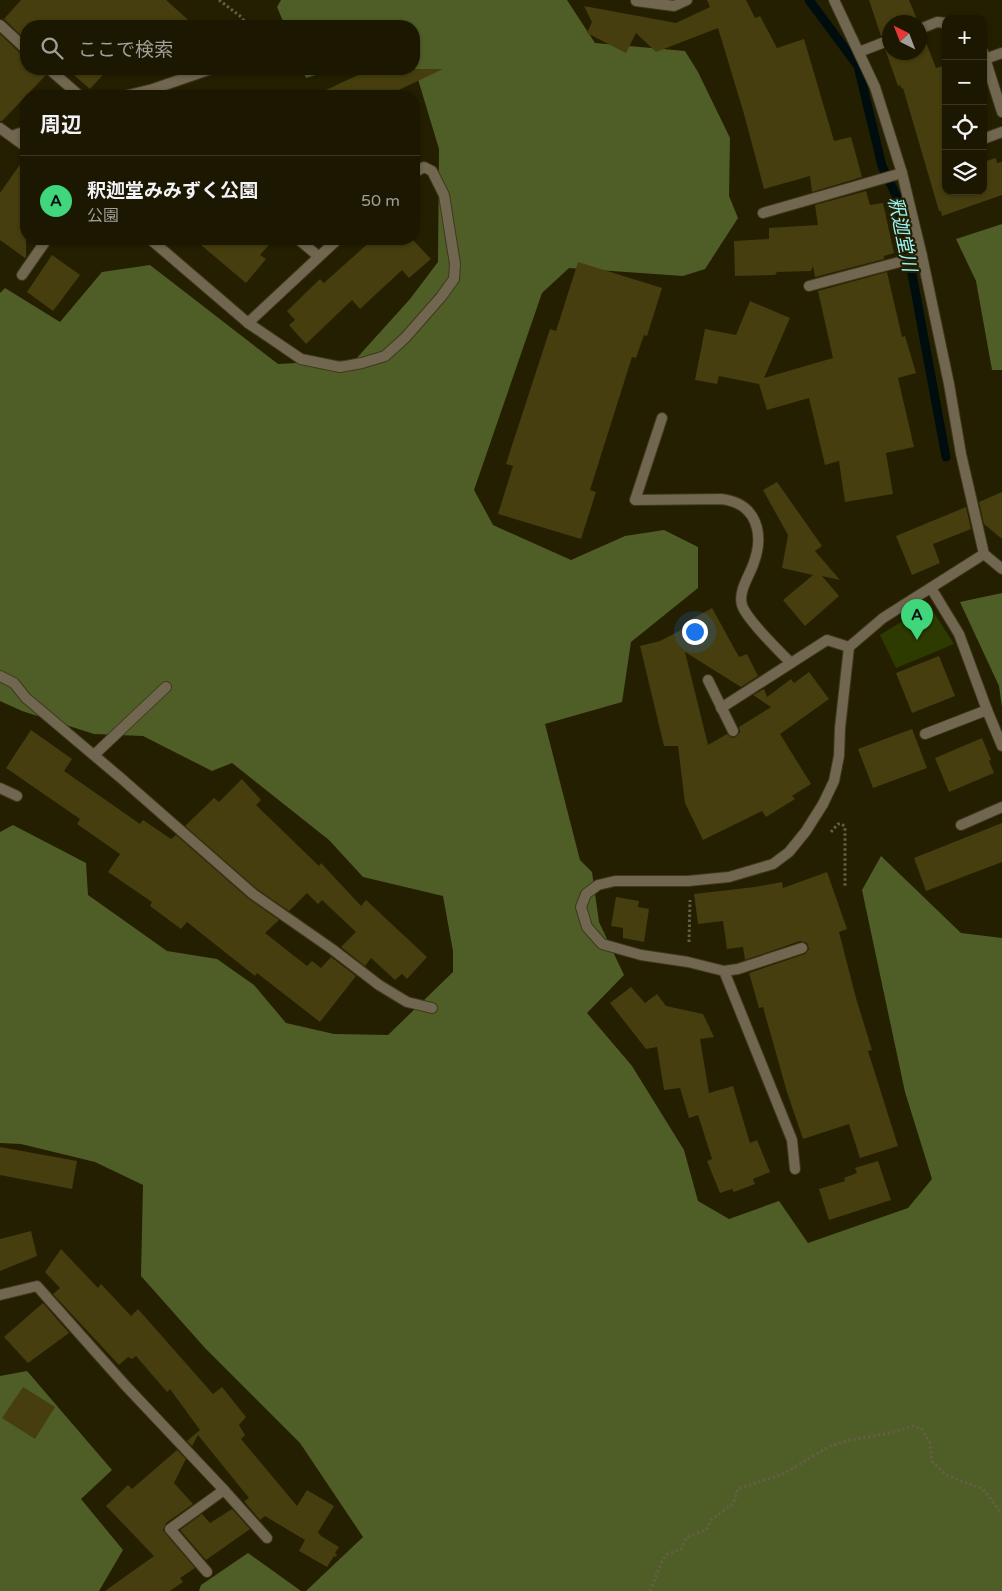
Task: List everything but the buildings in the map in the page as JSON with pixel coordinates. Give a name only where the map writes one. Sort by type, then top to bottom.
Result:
[{"type":"street","points":[[636,1],[674,3],[687,0]]},
{"type":"street","points":[[834,0],[875,87],[902,173],[922,256],[949,384],[961,454],[984,554],[1002,569]]},
{"type":"street","points":[[927,26],[937,22],[942,23]]},
{"type":"street","points":[[0,26],[20,44]]},
{"type":"street","points":[[858,52],[882,43]]},
{"type":"street","points":[[987,56],[1002,53]]},
{"type":"street","points":[[985,60],[1002,112]]},
{"type":"street","points":[[56,75],[73,90]]},
{"type":"street","points":[[149,90],[194,75]]},
{"type":"street","points":[[0,128],[20,142]]},
{"type":"street","points":[[987,137],[1002,132]]},
{"type":"street","points":[[12,136],[20,133]]},
{"type":"street","points":[[157,245],[248,323],[301,359],[340,367],[362,363],[385,356],[405,338],[454,280],[455,264],[444,196],[432,171],[424,167],[420,169]]},
{"type":"street","points":[[763,213],[902,173]]},
{"type":"street","points":[[22,274],[43,245]]},
{"type":"street","points":[[305,245],[318,256]]},
{"type":"street","points":[[248,323],[331,245]]},
{"type":"street","points":[[809,286],[922,256]]},
{"type":"street","points":[[662,418],[635,500],[721,500],[733,501],[745,507],[754,517],[758,548],[741,596],[742,605],[747,615],[791,663]]},
{"type":"street","points":[[802,948],[738,970],[724,971],[688,962],[641,955],[602,944],[587,927],[581,907],[586,894],[598,885],[615,881],[688,881],[729,877],[773,864],[789,852],[806,831],[823,804],[834,781],[849,647],[883,618],[984,554]]},
{"type":"street","points":[[931,588],[960,634],[1002,746]]},
{"type":"street","points":[[721,708],[827,640],[849,647]]},
{"type":"street","points":[[0,676],[14,683],[26,698],[199,845],[253,894],[332,949],[379,985],[407,1002],[432,1008]]},
{"type":"street","points":[[708,680],[733,731]]},
{"type":"street","points":[[94,755],[166,687]]},
{"type":"street","points":[[925,734],[987,710]]},
{"type":"street","points":[[0,788],[17,796]]},
{"type":"street","points":[[961,825],[1002,807]]},
{"type":"street","points":[[724,971],[792,1140],[795,1169]]},
{"type":"street","points":[[0,1295],[37,1286],[125,1385],[267,1538]]},
{"type":"street","points":[[207,1572],[170,1529],[224,1490]]},
{"type":"path","points":[[219,0],[243,20]]},
{"type":"path","points":[[828,837],[838,824],[842,824],[845,827],[845,888]]},
{"type":"path","points":[[688,881],[691,914],[688,962]]},
{"type":"path","points":[[650,1591],[667,1554],[681,1549],[687,1537],[706,1530],[712,1519],[733,1504],[738,1489],[783,1474],[830,1446],[850,1440],[891,1433],[913,1426],[922,1430],[930,1443],[932,1460],[946,1475],[983,1489],[1002,1514]]},
{"type":"green space","points":[[281,0],[567,0],[595,43],[685,51],[698,72],[730,138],[729,196],[738,218],[705,269],[683,276],[569,268],[542,293],[474,490],[493,525],[571,560],[625,536],[664,530],[698,547],[698,588],[631,642],[622,702],[545,724],[580,860],[592,872],[599,922],[624,975],[587,1013],[632,1066],[684,1150],[698,1201],[729,1219],[779,1201],[808,1243],[908,1208],[932,1179],[905,1092],[862,890],[881,856],[961,933],[1002,938],[1002,1591],[306,1591],[363,1537],[300,1443],[205,1348],[141,1276],[143,1185],[95,1162],[21,1144],[0,1143],[0,832],[13,825],[86,863],[88,895],[167,951],[217,959],[254,985],[286,1023],[334,1034],[388,1035],[453,972],[453,951],[443,896],[363,877],[329,840],[232,763],[212,771],[143,736],[94,734],[22,711],[0,701],[0,293],[5,288],[60,322],[102,272],[150,265],[278,364],[355,360],[410,299],[438,262],[439,149],[417,75],[420,75],[420,20],[282,20],[277,7]]},
{"type":"green space","points":[[305,75],[316,75],[306,78]]},
{"type":"green space","points":[[1002,224],[1002,370],[992,370],[976,281],[956,239]]},
{"type":"green space","points":[[1002,593],[1002,707],[999,686],[960,602]]},
{"type":"green space","points":[[929,605],[954,644],[896,668],[880,635]]},
{"type":"green space","points":[[27,1371],[112,1470],[81,1499],[123,1550],[99,1591],[0,1591],[0,1376]]},
{"type":"green space","points":[[248,1553],[301,1591],[199,1591],[201,1585]]},
{"type":"waterway","name":"釈迦堂川","points":[[809,0],[858,66],[882,166],[896,195],[946,457]]},
{"type":"place","name":"釈迦堂みみずく公園","points":[[917,640]]}]
